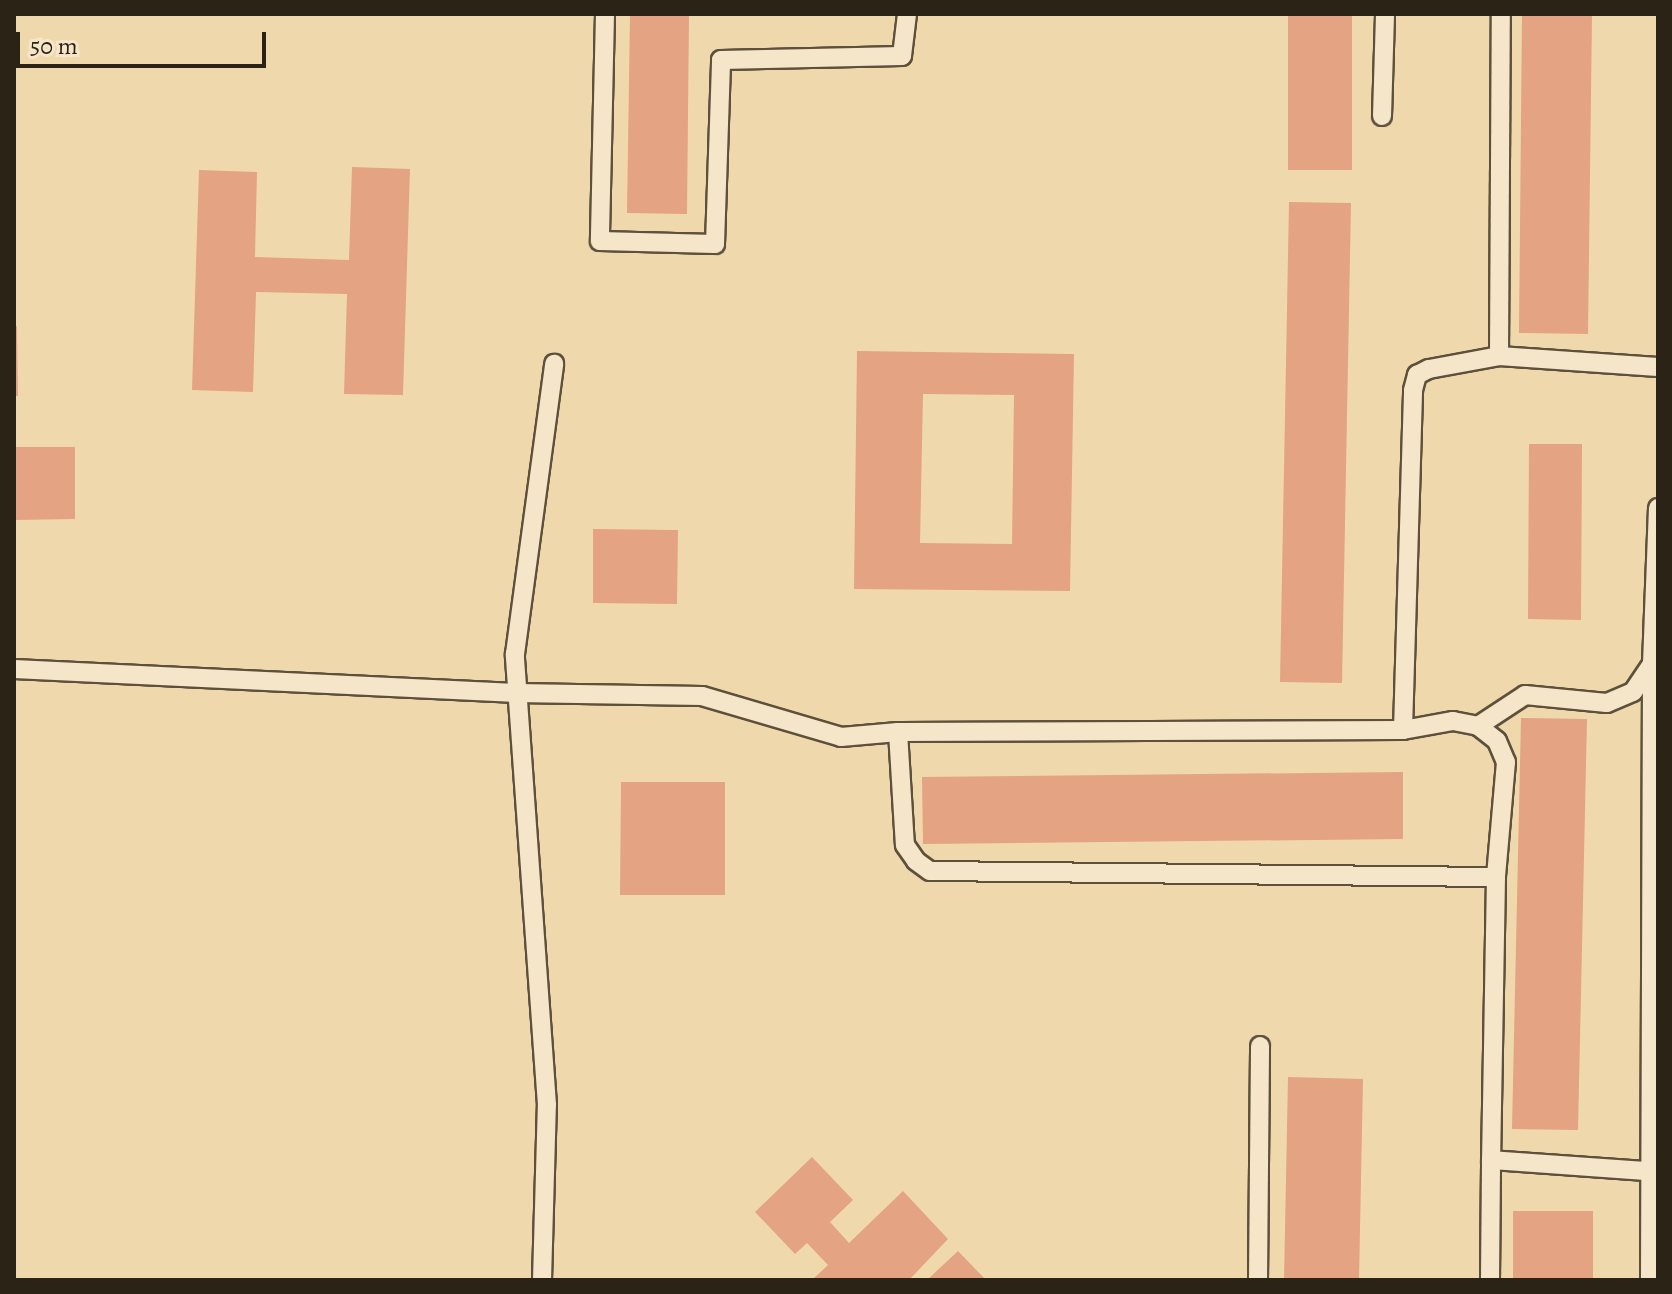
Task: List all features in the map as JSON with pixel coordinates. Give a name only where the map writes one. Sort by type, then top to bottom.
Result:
[{"type":"lane","points":[[605,14],[600,241],[715,244],[721,60],[902,56],[907,14]]},
{"type":"lane","points":[[1382,116],[1385,14]]},
{"type":"lane","points":[[1499,356],[1501,14]]},
{"type":"lane","points":[[1403,730],[1413,390],[1417,375],[1429,369],[1499,356],[1658,367]]},
{"type":"lane","points":[[542,1280],[547,1105],[515,654],[554,364]]},
{"type":"lane","points":[[1650,1280],[1655,1171],[1652,664],[1658,508]]},
{"type":"lane","points":[[1478,726],[1525,695],[1607,703],[1633,692],[1652,664]]},
{"type":"lane","points":[[14,669],[516,693],[702,696],[841,737],[898,732],[1403,730],[1453,721],[1478,726],[1497,741],[1506,762],[1496,877],[1490,1280]]},
{"type":"lane","points":[[898,732],[905,845],[916,861],[930,871],[1496,877]]},
{"type":"lane","points":[[1258,1280],[1260,1046]]},
{"type":"lane","points":[[1491,1160],[1655,1171]]},
{"type":"building","points":[[630,14],[689,14],[687,214],[627,213]]},
{"type":"building","points":[[1288,14],[1352,14],[1352,170],[1288,170]]},
{"type":"building","points":[[1522,14],[1592,14],[1588,334],[1519,333]]},
{"type":"building","points":[[352,167],[410,169],[403,395],[344,394],[347,294],[256,292],[253,392],[192,390],[199,170],[257,172],[255,257],[349,260]]},
{"type":"building","points":[[1289,202],[1351,203],[1342,683],[1280,682]]},
{"type":"building","points":[[14,326],[17,326],[18,396],[14,396]]},
{"type":"building","points":[[857,351],[1074,354],[1070,591],[854,589]],"holes":[[[923,394],[1014,395],[1012,544],[920,543]]]},
{"type":"building","points":[[1529,444],[1582,444],[1581,620],[1528,619]]},
{"type":"building","points":[[14,447],[75,447],[75,519],[14,520]]},
{"type":"building","points":[[593,529],[678,530],[677,604],[593,603]]},
{"type":"building","points":[[1521,718],[1587,719],[1578,1130],[1512,1129]]},
{"type":"building","points":[[1403,772],[1403,839],[923,844],[922,777]]},
{"type":"building","points":[[621,782],[725,782],[725,895],[620,895]]},
{"type":"building","points":[[1288,1077],[1363,1079],[1359,1280],[1284,1280]]},
{"type":"building","points":[[812,1157],[853,1200],[830,1222],[849,1243],[903,1191],[948,1239],[909,1280],[812,1280],[828,1265],[807,1243],[795,1254],[755,1212]]},
{"type":"building","points":[[1513,1211],[1593,1211],[1593,1280],[1513,1280]]},
{"type":"building","points":[[958,1251],[986,1280],[927,1280]]}]
